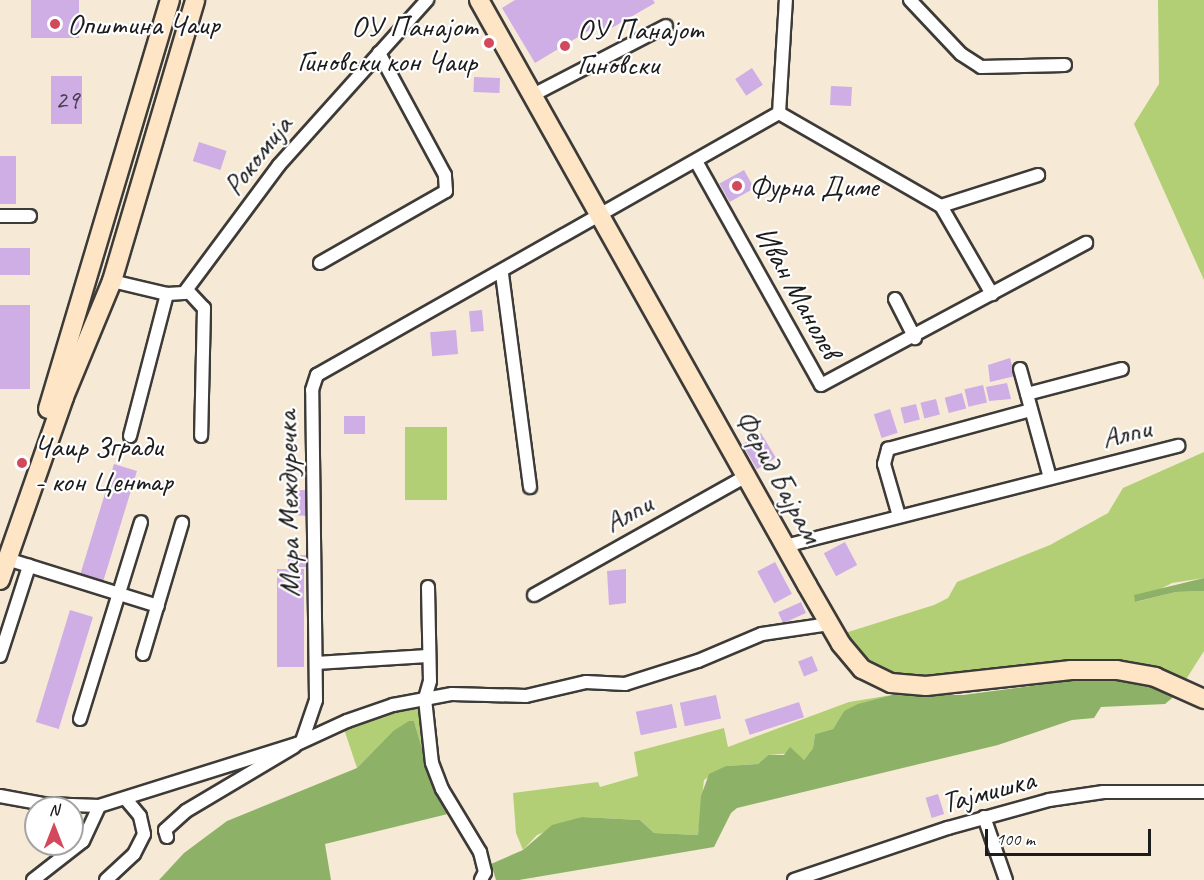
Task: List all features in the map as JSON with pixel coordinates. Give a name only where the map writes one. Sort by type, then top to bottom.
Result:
[{"type":"street","points":[[21,514],[26,476],[170,0]]},
{"type":"street","points":[[0,580],[21,514],[38,478],[64,397],[112,281],[195,0]]},
{"type":"street","name":"Рокомија","points":[[187,290],[279,165],[427,0]]},
{"type":"street","name":"Ферид Бајрам","points":[[479,0],[829,624],[862,669],[891,683],[954,685],[1101,669],[1155,677],[1204,699]]},
{"type":"street","points":[[779,113],[786,0]]},
{"type":"street","points":[[910,0],[961,54],[981,68],[1065,65]]},
{"type":"street","points":[[531,96],[666,26]]},
{"type":"street","points":[[320,263],[446,191],[445,176],[379,53]]},
{"type":"street","points":[[601,216],[697,163],[779,113]]},
{"type":"street","points":[[779,113],[941,206],[992,294]]},
{"type":"street","name":"Иван Манолев","points":[[697,163],[821,385],[915,338],[1086,243]]},
{"type":"street","points":[[941,206],[1038,175]]},
{"type":"street","points":[[0,216],[30,216]]},
{"type":"street","name":"Мара Междуречка","points":[[316,663],[314,380],[321,372],[601,216]]},
{"type":"street","points":[[502,273],[530,487]]},
{"type":"street","points":[[112,281],[167,294],[187,290],[204,308],[201,436]]},
{"type":"street","points":[[130,436],[167,294]]},
{"type":"street","points":[[895,299],[915,338]]},
{"type":"street","points":[[1020,369],[1050,478]]},
{"type":"street","name":"Алпи","points":[[1027,394],[1122,369]]},
{"type":"street","points":[[899,516],[884,464],[886,450],[1031,410]]},
{"type":"street","name":"Алпи","points":[[785,546],[1178,446]]},
{"type":"street","name":"Алпи","points":[[534,595],[746,476]]},
{"type":"street","points":[[80,719],[141,522]]},
{"type":"street","points":[[143,654],[182,523]]},
{"type":"street","points":[[7,560],[158,606]]},
{"type":"street","points":[[0,656],[29,566]]},
{"type":"street","points":[[428,587],[430,681],[425,699],[434,773],[480,852],[485,872],[481,880]]},
{"type":"street","points":[[0,796],[44,804],[99,806],[300,743],[367,714],[425,699],[452,694],[526,696],[586,682],[625,684],[698,661],[762,634],[829,624]]},
{"type":"street","points":[[167,837],[166,827],[186,811],[286,755],[300,743],[315,707],[316,663],[428,656]]},
{"type":"street","name":"Тајмишка","points":[[794,880],[984,817],[1049,800],[1103,792],[1204,792]]},
{"type":"street","points":[[106,880],[134,854],[144,834],[140,816],[125,798]]},
{"type":"street","points":[[33,880],[83,841],[99,806]]},
{"type":"street","points":[[984,817],[1006,880]]},
{"type":"green space","points":[[1158,0],[1204,0],[1204,280],[1134,124],[1159,84]]},
{"type":"green space","points":[[405,427],[447,427],[447,500],[405,500]]},
{"type":"green space","points":[[1204,452],[1204,578],[1172,583],[1136,602],[1176,592],[1204,591],[1204,651],[1185,681],[1155,667],[1098,659],[928,676],[898,676],[866,660],[845,633],[934,605],[948,598],[957,582],[1050,545],[1108,513],[1123,488]]},
{"type":"green space","points":[[1204,578],[1204,591],[1176,592],[1135,602],[1134,595]]},
{"type":"green space","points":[[1083,679],[1130,681],[1177,694],[1165,704],[1101,707],[1094,718],[1072,720],[998,745],[737,808],[731,813],[714,847],[519,880],[496,880],[491,864],[523,850],[552,825],[582,817],[640,820],[654,833],[698,835],[701,796],[709,774],[726,766],[758,764],[768,755],[784,755],[790,747],[804,760],[813,748],[815,734],[833,729],[844,711],[858,704],[892,695],[963,695]]},
{"type":"green space","points":[[892,695],[844,711],[833,729],[815,734],[813,748],[804,760],[794,753],[768,755],[758,764],[726,766],[704,780],[698,835],[654,833],[640,820],[582,817],[537,835],[523,850],[516,833],[513,793],[598,782],[600,787],[638,776],[634,752],[724,728],[728,747],[849,702]]},
{"type":"green space","points":[[425,699],[432,763],[421,745],[414,721],[393,731],[357,768],[342,723]]},
{"type":"green space","points":[[409,721],[414,721],[421,745],[456,812],[325,844],[331,880],[159,880],[184,853],[227,821],[357,768],[393,731]]},
{"type":"building","name":"Општина Чаир","points":[[31,0],[79,0],[79,38],[31,38]]},
{"type":"building","points":[[515,0],[653,0],[655,3],[603,33],[598,25],[535,63],[502,8]]},
{"type":"building","points":[[752,68],[763,85],[746,96],[735,79]]},
{"type":"building","points":[[51,76],[82,76],[82,124],[51,124]]},
{"type":"building","points":[[474,77],[500,78],[499,93],[473,92]]},
{"type":"building","points":[[831,86],[852,87],[851,106],[830,105]]},
{"type":"building","points":[[199,142],[227,151],[220,170],[193,161]]},
{"type":"building","points":[[0,156],[16,156],[16,204],[0,204]]},
{"type":"building","name":"Фурна Диме","points":[[744,170],[754,188],[730,202],[720,184]]},
{"type":"building","points":[[0,248],[30,248],[30,275],[0,275]]},
{"type":"building","points":[[0,305],[30,305],[30,389],[0,389]]},
{"type":"building","points":[[482,310],[484,331],[471,332],[469,311]]},
{"type":"building","points":[[456,330],[458,354],[432,356],[430,332]]},
{"type":"building","points":[[1010,358],[1015,376],[990,382],[988,365]]},
{"type":"building","points":[[1007,383],[1011,399],[989,401],[986,387]]},
{"type":"building","points":[[983,385],[987,403],[969,407],[964,389]]},
{"type":"building","points":[[962,393],[966,408],[949,413],[945,398]]},
{"type":"building","points":[[936,399],[940,415],[924,418],[920,403]]},
{"type":"building","points":[[916,404],[920,420],[904,423],[900,408]]},
{"type":"building","points":[[890,409],[898,433],[882,438],[874,414]]},
{"type":"building","points":[[344,416],[365,416],[365,434],[344,434]]},
{"type":"building","points":[[761,433],[776,458],[757,469],[742,444]]},
{"type":"building","points":[[114,464],[137,471],[102,584],[80,577]]},
{"type":"building","points":[[291,490],[308,490],[308,516],[294,515]]},
{"type":"building","points":[[845,542],[857,565],[836,576],[824,553]]},
{"type":"building","points":[[288,555],[307,555],[307,567],[288,567]]},
{"type":"building","points":[[775,562],[792,594],[774,603],[757,571]]},
{"type":"building","points":[[277,569],[304,569],[304,667],[277,667]]},
{"type":"building","points":[[626,569],[626,603],[609,605],[607,571]]},
{"type":"building","points":[[801,602],[806,613],[783,623],[778,612]]},
{"type":"building","points":[[70,610],[93,617],[59,729],[36,722]]},
{"type":"building","points":[[812,656],[818,671],[804,676],[798,662]]},
{"type":"building","points":[[716,695],[721,718],[685,726],[680,703]]},
{"type":"building","points":[[799,702],[804,717],[750,735],[745,720]]},
{"type":"building","points":[[672,704],[677,727],[641,735],[636,712]]},
{"type":"building","points":[[938,794],[944,814],[932,818],[926,798]]},
{"type":"place","name":"Општина Чаир","points":[[55,24]]},
{"type":"place","name":"ОУ Панајот Гиновски кон Чаир","points":[[489,43]]},
{"type":"place","name":"ОУ Панајот Гиновски","points":[[565,46]]},
{"type":"place","name":"Фурна Диме","points":[[737,186]]},
{"type":"place","name":"Чаир Згради - кон Центар","points":[[22,463]]}]
